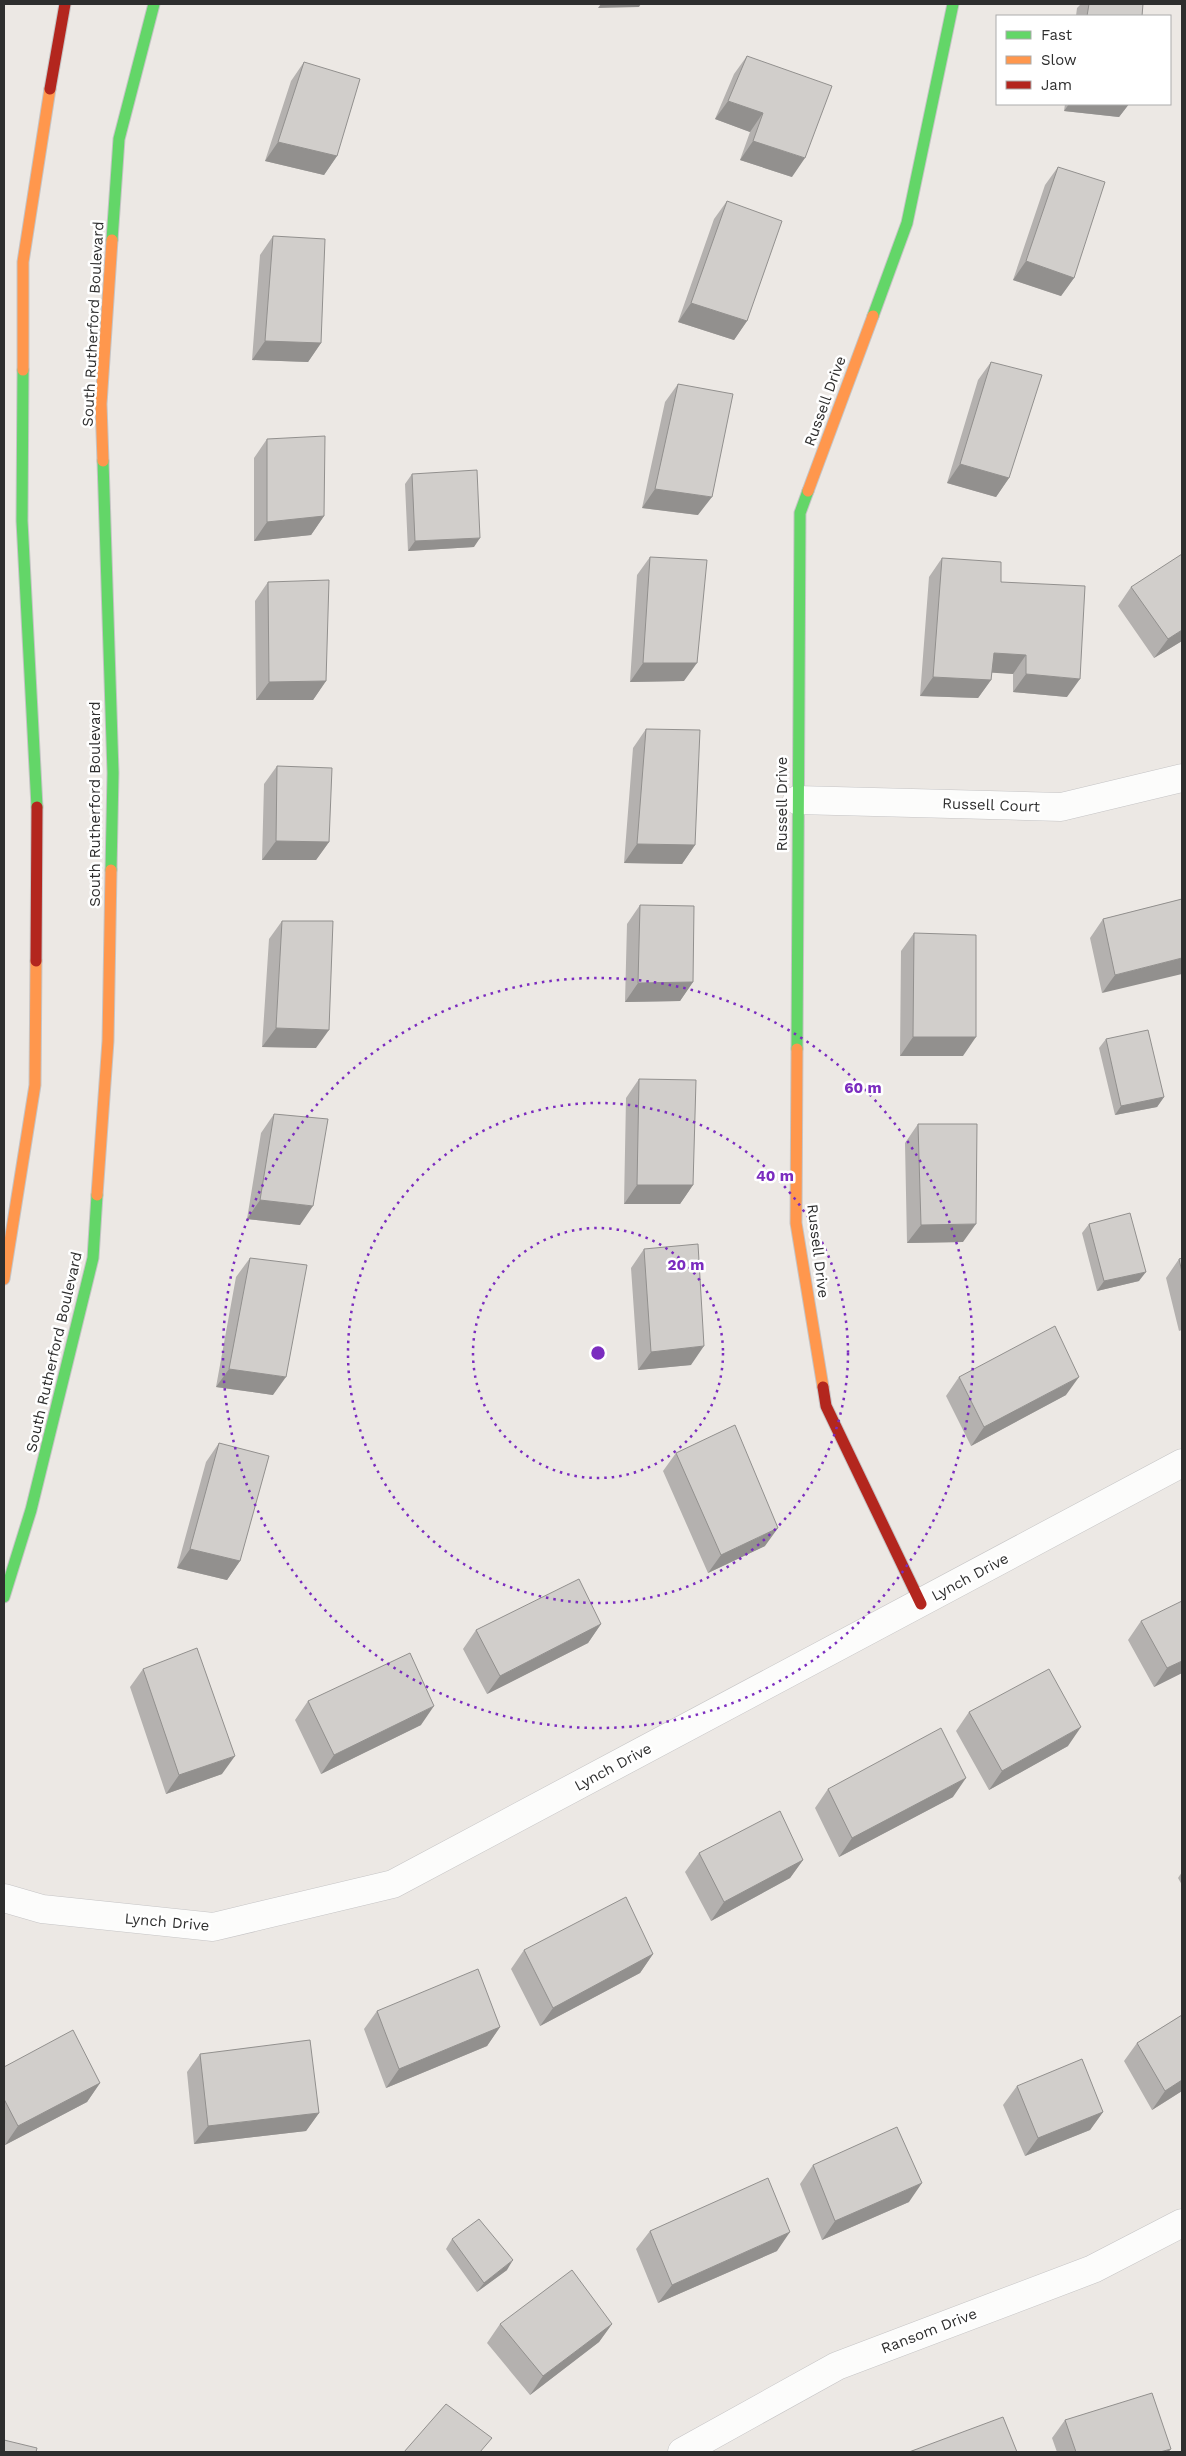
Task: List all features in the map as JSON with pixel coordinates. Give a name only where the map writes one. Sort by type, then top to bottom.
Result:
[{"type":"main road","points":[[4,1279],[35,1085],[38,826],[22,521],[23,262],[65,4]]},
{"type":"main road","name":"South Rutherford Boulevard","points":[[4,1597],[31,1510],[93,1258],[108,1041],[113,773],[101,404],[119,139],[154,4]]},
{"type":"main road","name":"Russell Drive","points":[[921,1604],[826,1406],[796,1223],[800,513],[907,223],[953,4]]},
{"type":"street","name":"Russell Court","points":[[797,800],[1062,807],[1182,778]]},
{"type":"street","name":"Lynch Drive","points":[[4,1898],[42,1909],[213,1927],[393,1884],[921,1604],[1182,1463]]},
{"type":"street","name":"Ransom Drive","points":[[682,2452],[837,2366],[1093,2270],[1182,2223]]},
{"type":"building","points":[[1089,4],[1143,4],[1142,15],[1087,15]]},
{"type":"building","points":[[747,56],[832,86],[805,158],[753,141],[763,113],[728,101]]},
{"type":"building","points":[[304,62],[360,79],[337,156],[278,142]]},
{"type":"building","points":[[1058,167],[1105,182],[1074,278],[1026,261]]},
{"type":"building","points":[[727,201],[782,221],[747,321],[691,303]]},
{"type":"building","points":[[273,236],[325,239],[321,343],[265,341]]},
{"type":"building","points":[[991,362],[1042,375],[1009,478],[960,464]]},
{"type":"building","points":[[678,384],[733,394],[712,497],[655,489]]},
{"type":"building","points":[[325,436],[324,516],[267,522],[267,439]]},
{"type":"building","points":[[477,470],[480,538],[415,541],[412,474]]},
{"type":"building","points":[[1182,554],[1182,630],[1168,639],[1131,587]]},
{"type":"building","points":[[650,557],[707,560],[697,663],[643,663]]},
{"type":"building","points":[[942,558],[1001,562],[1001,582],[1085,586],[1080,679],[1026,674],[1026,655],[994,653],[991,680],[933,677]]},
{"type":"building","points":[[329,580],[326,681],[269,682],[268,582]]},
{"type":"building","points":[[646,729],[700,730],[695,845],[637,844]]},
{"type":"building","points":[[277,766],[332,768],[329,842],[276,841]]},
{"type":"building","points":[[1182,899],[1182,958],[1115,975],[1103,919]]},
{"type":"building","points":[[640,905],[694,906],[693,982],[638,983]]},
{"type":"building","points":[[282,921],[333,921],[329,1030],[276,1028]]},
{"type":"building","points":[[914,933],[976,935],[976,1037],[913,1037]]},
{"type":"building","points":[[1148,1030],[1164,1097],[1121,1106],[1106,1039]]},
{"type":"building","points":[[639,1079],[696,1080],[693,1185],[637,1185]]},
{"type":"building","points":[[274,1114],[328,1119],[313,1206],[260,1200]]},
{"type":"building","points":[[918,1124],[977,1124],[976,1224],[921,1225]]},
{"type":"building","points":[[1130,1213],[1146,1272],[1104,1281],[1089,1224]]},
{"type":"building","points":[[698,1244],[704,1346],[651,1352],[644,1249]]},
{"type":"building","points":[[250,1258],[307,1265],[286,1377],[229,1369]]},
{"type":"building","points":[[1182,1258],[1182,1272],[1179,1259]]},
{"type":"building","points":[[1055,1326],[1079,1377],[984,1427],[959,1377]]},
{"type":"building","points":[[735,1425],[778,1528],[721,1555],[676,1453]]},
{"type":"building","points":[[219,1443],[269,1456],[240,1561],[190,1549]]},
{"type":"building","points":[[579,1579],[601,1624],[500,1676],[476,1630]]},
{"type":"building","points":[[1182,1601],[1182,1661],[1167,1668],[1141,1621]]},
{"type":"building","points":[[197,1648],[235,1756],[179,1775],[143,1669]]},
{"type":"building","points":[[410,1653],[434,1706],[334,1755],[308,1701]]},
{"type":"building","points":[[1049,1669],[1081,1727],[1002,1771],[969,1712]]},
{"type":"building","points":[[941,1728],[966,1778],[852,1838],[828,1789]]},
{"type":"building","points":[[780,1811],[803,1860],[724,1902],[699,1853]]},
{"type":"building","points":[[626,1897],[653,1954],[553,2008],[524,1950]]},
{"type":"building","points":[[478,1969],[500,2027],[399,2069],[377,2011]]},
{"type":"building","points":[[1182,2015],[1182,2080],[1165,2091],[1137,2043]]},
{"type":"building","points":[[73,2030],[100,2083],[18,2126],[4,2099],[4,2067]]},
{"type":"building","points":[[310,2040],[319,2113],[208,2126],[200,2054]]},
{"type":"building","points":[[1082,2059],[1103,2112],[1038,2138],[1017,2086]]},
{"type":"building","points":[[897,2127],[922,2183],[835,2221],[813,2165]]},
{"type":"building","points":[[768,2178],[790,2232],[672,2285],[650,2231]]},
{"type":"building","points":[[479,2219],[513,2260],[484,2283],[452,2239]]},
{"type":"building","points":[[572,2270],[612,2324],[543,2376],[500,2324]]},
{"type":"building","points":[[1152,2393],[1171,2449],[1160,2452],[1076,2452],[1065,2420]]},
{"type":"building","points":[[446,2404],[492,2438],[480,2452],[404,2452]]},
{"type":"building","points":[[1003,2417],[1017,2452],[909,2452]]},
{"type":"building","points":[[4,2440],[37,2448],[36,2452],[4,2452]]},
{"type":"traffic: fast","points":[[112,240],[119,139],[154,4]]},
{"type":"traffic: fast","points":[[873,316],[907,223],[953,4]]},
{"type":"traffic: fast","points":[[23,370],[22,521],[37,807]]},
{"type":"traffic: fast","points":[[103,461],[113,773],[111,870]]},
{"type":"traffic: fast","points":[[797,1049],[800,513],[808,491]]},
{"type":"traffic: fast","points":[[4,1597],[31,1510],[93,1258],[97,1195]]},
{"type":"traffic: slow","points":[[23,370],[23,262],[50,89]]},
{"type":"traffic: slow","points":[[103,461],[101,404],[112,240]]},
{"type":"traffic: slow","points":[[808,491],[873,316]]},
{"type":"traffic: slow","points":[[97,1195],[108,1041],[111,870]]},
{"type":"traffic: slow","points":[[4,1279],[35,1085],[36,961]]},
{"type":"traffic: slow","points":[[797,1049],[796,1223],[823,1387]]},
{"type":"traffic: jam","points":[[50,89],[65,4]]},
{"type":"traffic: jam","points":[[36,961],[37,807]]},
{"type":"traffic: jam","points":[[823,1387],[826,1406],[921,1604]]}]
